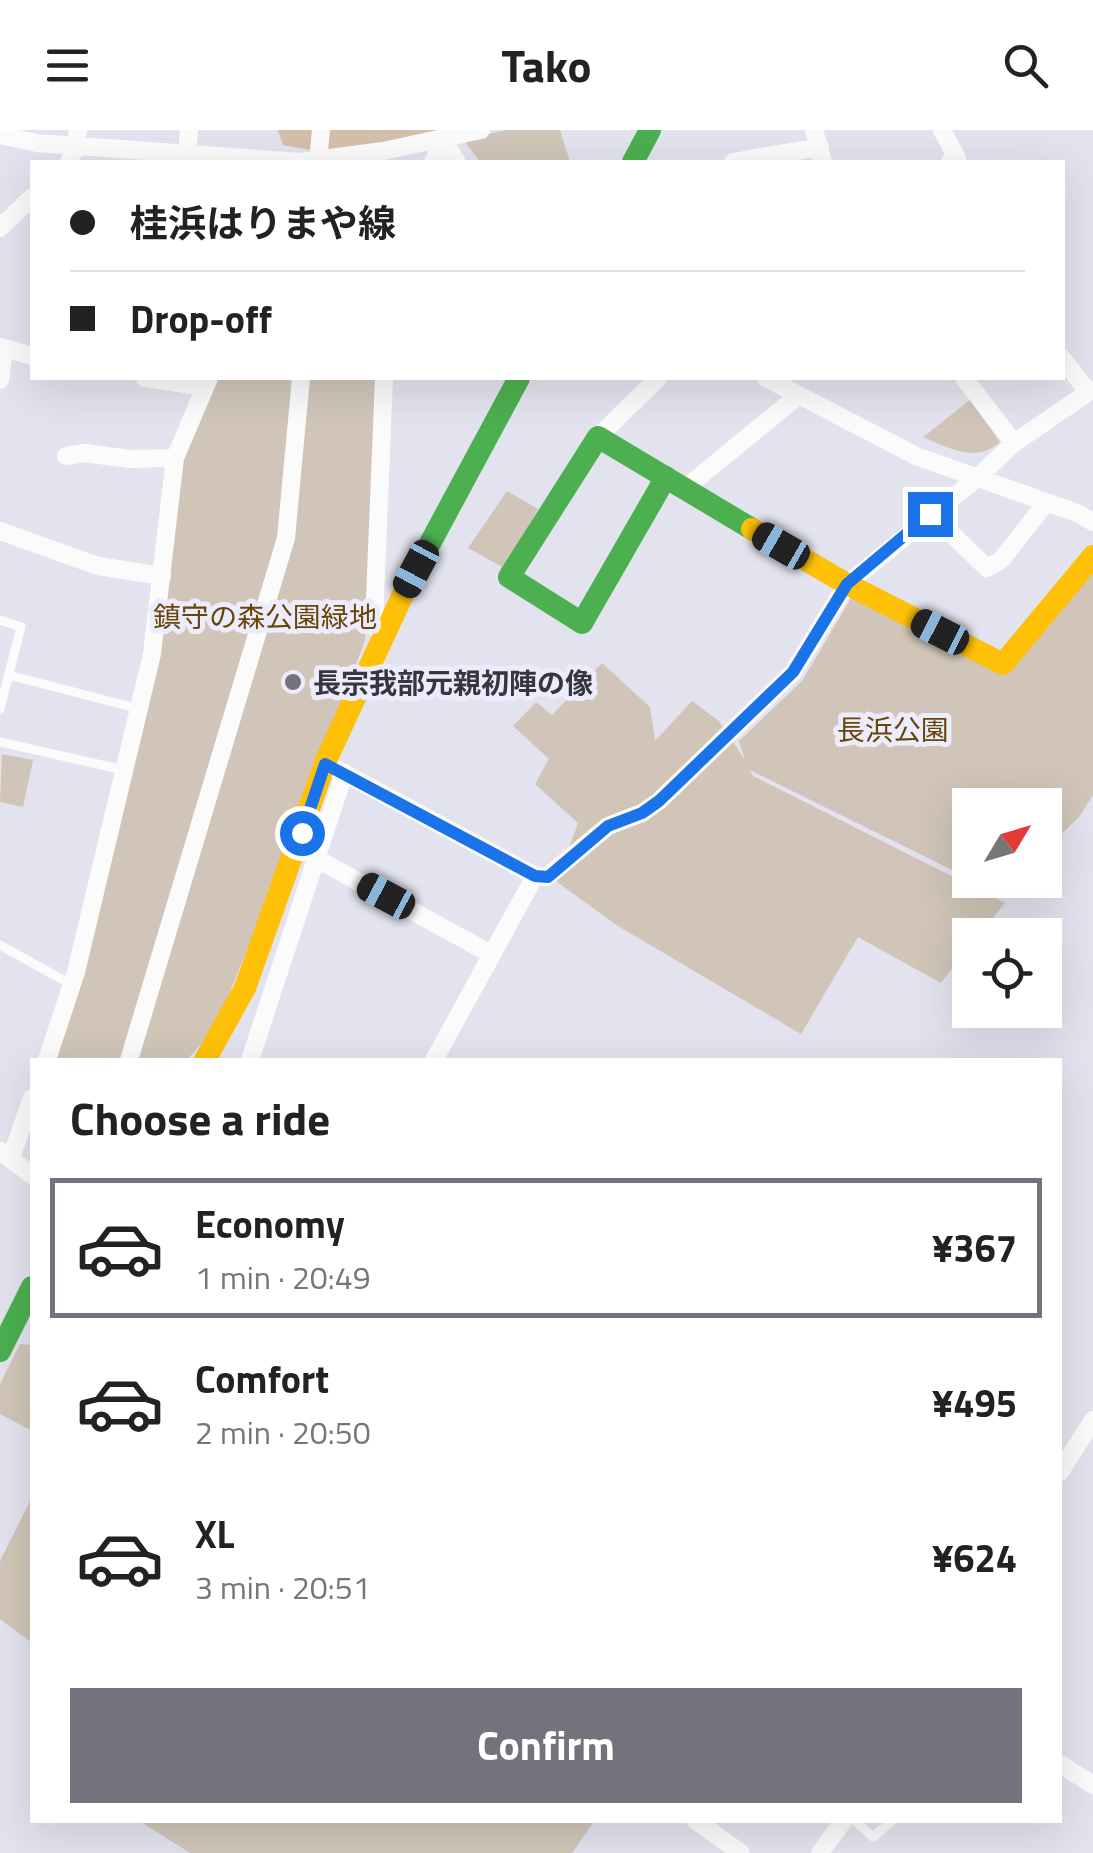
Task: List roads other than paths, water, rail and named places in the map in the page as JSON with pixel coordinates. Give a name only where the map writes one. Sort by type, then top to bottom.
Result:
[{"type":"street","points":[[187,155],[189,130]]},
{"type":"street","points":[[309,160],[321,130]]},
{"type":"street","points":[[320,160],[481,130]]},
{"type":"street","points":[[634,160],[650,130]]},
{"type":"street","points":[[942,130],[957,158],[954,160]]},
{"type":"street","points":[[0,135],[37,143],[273,160]]},
{"type":"street","points":[[434,160],[443,140]]},
{"type":"street","points":[[443,140],[456,160]]},
{"type":"street","points":[[744,160],[819,146]]},
{"type":"street","points":[[0,228],[30,199]]},
{"type":"street","points":[[0,380],[2,347],[30,355]]},
{"type":"street","points":[[334,769],[535,876],[548,877],[608,826],[642,813],[659,801],[793,672],[847,584],[1014,443],[1091,390],[1065,361]]},
{"type":"street","points":[[47,1058],[72,985],[152,654],[174,458],[207,382],[176,380]]},
{"type":"street","points":[[130,1058],[286,538],[301,380]]},
{"type":"street","points":[[381,635],[374,624],[384,380]]},
{"type":"street","points":[[206,1058],[246,994],[334,769],[381,635],[519,380]]},
{"type":"street","points":[[656,380],[584,454],[509,578],[582,623],[675,483],[799,395]]},
{"type":"street","points":[[770,380],[916,456],[1093,522]]},
{"type":"street","points":[[966,380],[1014,443]]},
{"type":"street","points":[[598,437],[847,584],[1002,664],[1093,556]]},
{"type":"street","points":[[66,456],[85,453],[130,460],[174,458]]},
{"type":"street","points":[[930,514],[987,568],[1000,560],[1046,503]]},
{"type":"street","points":[[0,531],[98,566],[162,576]]},
{"type":"street","points":[[251,1058],[316,858],[334,769]]},
{"type":"street","points":[[316,858],[491,954]]},
{"type":"street","points":[[435,1058],[535,876]]},
{"type":"street","points":[[30,1102],[5,1154],[30,1173]]},
{"type":"street","points":[[0,1351],[27,1314]]},
{"type":"street","points":[[1062,1469],[1093,1420]]},
{"type":"street","points":[[1062,1765],[1093,1785]]},
{"type":"street","points":[[699,1823],[740,1853]]},
{"type":"street","points":[[820,1853],[842,1823]]},
{"type":"lane","points":[[0,620],[21,627],[0,709]]},
{"type":"lane","points":[[8,674],[140,708]]},
{"type":"lane","points":[[0,742],[125,770]]},
{"type":"lane","points":[[0,945],[72,985]]},
{"type":"lane","points":[[858,1823],[874,1837],[890,1823]]},
{"type":"place","name":"長宗我部元親初陣の像","points":[[293,682]]},
{"type":"park label","name":"鎮守の森公園緑地","points":[[265,616]]},
{"type":"park label","name":"長浜公園","points":[[893,729]]}]
